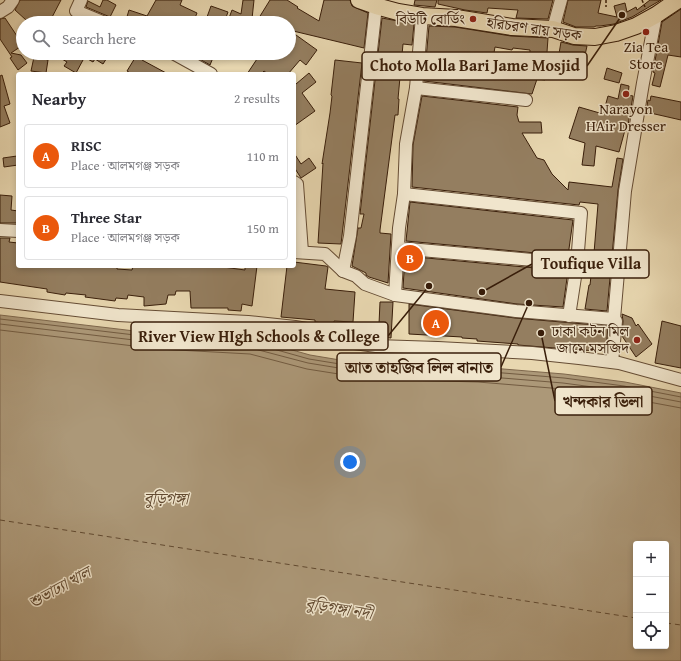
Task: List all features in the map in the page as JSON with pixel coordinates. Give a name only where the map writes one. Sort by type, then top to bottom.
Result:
[{"type":"main road","name":"হরিচরণ রায় সড়ক","points":[[359,0],[398,12],[422,16],[456,18],[512,27],[553,29],[574,36],[595,38],[616,34],[636,26],[678,0]]},
{"type":"street","points":[[0,12],[8,7],[14,0]]},
{"type":"street","points":[[81,0],[76,11],[88,16]]},
{"type":"street","points":[[553,29],[561,0]]},
{"type":"street","points":[[343,271],[350,236],[376,6]]},
{"type":"street","points":[[612,362],[616,321],[614,319],[625,191],[656,15]]},
{"type":"street","points":[[395,295],[399,228],[404,194],[406,144],[416,88],[422,16]]},
{"type":"street","points":[[186,60],[207,72]]},
{"type":"street","points":[[416,88],[526,100]]},
{"type":"street","points":[[296,183],[298,184],[298,252],[326,254],[343,271],[356,276],[365,284],[395,295],[516,311],[614,319]]},
{"type":"street","points":[[404,194],[581,213],[577,264],[569,316]]},
{"type":"street","points":[[0,230],[16,232]]},
{"type":"street","points":[[398,248],[577,264]]},
{"type":"street","points":[[0,301],[118,315],[248,322],[295,327],[318,331],[340,342],[376,346],[532,353],[612,362],[681,380]]},
{"type":"path","points":[[606,0],[606,7]]},
{"type":"water","name":"বুড়িগঙ্গা","points":[[0,315],[160,334],[253,339],[310,355],[346,361],[405,365],[479,367],[564,374],[625,382],[681,393],[681,661],[0,661]]},
{"type":"building","points":[[20,0],[61,0],[53,16],[22,16],[15,10]]},
{"type":"building","points":[[103,0],[107,0],[116,5],[110,16],[86,7],[88,1],[100,7]]},
{"type":"building","points":[[156,0],[182,0],[180,5],[197,13],[196,16],[147,16]]},
{"type":"building","points":[[243,0],[254,0],[252,16],[230,16],[232,10],[241,14]]},
{"type":"building","points":[[270,0],[287,0],[298,7],[297,8],[319,21],[324,0],[350,0],[352,6],[368,13],[364,48],[296,32],[296,16],[260,16]]},
{"type":"building","points":[[415,0],[437,0],[435,7],[414,5]]},
{"type":"building","points":[[438,0],[553,0],[548,19],[516,18],[518,10],[488,8],[487,13],[465,10],[438,4]]},
{"type":"building","points":[[568,0],[601,0],[598,13],[617,17],[614,6],[625,3],[627,12],[636,7],[637,10],[650,0],[661,0],[632,17],[614,24],[594,27],[576,27],[563,22]]},
{"type":"building","points":[[211,6],[228,12],[227,16],[207,16]]},
{"type":"building","points":[[681,9],[681,57],[668,55],[660,87],[652,85],[662,22]]},
{"type":"building","points":[[129,10],[147,16],[127,16]]},
{"type":"building","points":[[5,18],[16,34],[16,50],[11,53],[16,54],[16,60],[25,60],[27,63],[18,70],[10,58],[12,57],[0,39],[0,19]]},
{"type":"building","points":[[382,18],[414,24],[412,45],[403,44],[398,115],[395,115],[380,230],[380,233],[391,234],[388,283],[369,277],[366,273],[352,266],[358,228],[361,228],[364,214],[360,214]]},
{"type":"building","points":[[429,26],[455,27],[511,36],[548,38],[545,80],[537,79],[532,94],[424,81]],"holes":[[[495,47],[512,50],[513,48],[530,50],[529,68],[492,64]]]},
{"type":"building","points":[[296,35],[317,50],[306,65],[300,60],[290,72],[248,72],[256,60],[296,60]]},
{"type":"building","points":[[561,42],[587,46],[583,64],[568,60],[568,64],[557,65]]},
{"type":"building","points":[[33,60],[48,60],[46,72],[31,71]]},
{"type":"building","points":[[64,60],[83,60],[77,72],[64,66],[67,62]]},
{"type":"building","points":[[97,60],[106,60],[103,64]]},
{"type":"building","points":[[134,60],[142,60],[164,72],[129,72],[127,71]]},
{"type":"building","points":[[201,60],[212,60],[210,65]]},
{"type":"building","points":[[335,60],[362,63],[341,244],[318,243],[323,163],[322,164],[330,113]]},
{"type":"building","points":[[607,68],[622,73],[619,83],[604,79]]},
{"type":"building","points":[[309,73],[316,82],[302,93],[315,111],[296,125],[296,84]]},
{"type":"building","points":[[2,75],[10,104],[4,106],[10,123],[0,127],[0,76]]},
{"type":"building","points":[[621,84],[629,86],[628,95],[633,96],[627,131],[625,130],[619,152],[596,146],[594,166],[582,165],[585,143],[569,138],[579,107],[603,114],[608,96],[618,99]]},
{"type":"building","points":[[422,96],[518,107],[517,115],[519,122],[541,122],[542,133],[522,133],[537,158],[544,160],[552,174],[568,190],[569,182],[612,187],[617,158],[623,159],[618,190],[607,311],[585,309],[590,285],[592,253],[594,253],[598,204],[580,202],[579,205],[412,187],[413,145]]},
{"type":"building","points":[[651,96],[681,102],[681,120],[646,112],[648,100],[650,101]]},
{"type":"building","points":[[16,156],[16,165],[4,167],[3,158]]},
{"type":"building","points":[[296,156],[301,164],[309,158],[316,168],[301,178],[296,170]]},
{"type":"building","points":[[0,195],[12,196],[11,210],[16,211],[16,223],[0,223]]},
{"type":"building","points":[[410,202],[573,220],[568,256],[406,241]]},
{"type":"building","points":[[0,238],[10,238],[9,242],[16,243],[16,268],[117,268],[132,270],[132,268],[230,268],[245,270],[245,268],[257,268],[252,306],[242,304],[241,311],[228,310],[228,308],[191,308],[190,291],[176,291],[175,295],[168,295],[166,304],[144,306],[144,297],[128,295],[127,299],[116,298],[115,301],[85,297],[86,295],[66,293],[65,295],[47,292],[47,289],[0,282]]},
{"type":"building","points":[[405,256],[568,271],[563,307],[517,304],[403,288]]},
{"type":"building","points":[[296,262],[328,267],[325,289],[355,292],[353,322],[334,321],[334,324],[315,322],[315,320],[281,317],[287,268],[296,268]]},
{"type":"building","points":[[380,302],[393,302],[391,338],[372,336],[373,324],[379,324]]},
{"type":"building","points":[[409,304],[515,318],[608,326],[606,351],[518,345],[477,341],[477,339],[462,337],[409,334]]},
{"type":"building","name":"ঢাকা কটন মিল জামে মসজিদ","points":[[622,314],[632,318],[636,326],[638,324],[652,344],[636,357],[622,336]]},
{"type":"building","points":[[662,321],[681,326],[681,368],[655,363]]},
{"type":"ferry route","points":[[0,520],[633,618]]},
{"type":"ferry route","points":[[669,623],[681,625]]},
{"type":"place","name":"Choto Molla Bari Jame Mosjid","points":[[622,15]]},
{"type":"place","name":"বিউটি বোর্ডিং","points":[[473,19]]},
{"type":"place","name":"Zia Tea Store","points":[[646,32]]},
{"type":"place","name":"Narayon HAir Dresser","points":[[626,94]]},
{"type":"place","name":"Three Star","points":[[410,258]]},
{"type":"place","name":"River View HIgh Schools & College","points":[[429,286]]},
{"type":"place","name":"Toufique Villa","points":[[482,292]]},
{"type":"place","name":"আত তাহজিব লিল বানাত","points":[[529,303]]},
{"type":"place","name":"RISC","points":[[436,323]]},
{"type":"place","name":"খন্দকার ভিলা","points":[[541,333]]},
{"type":"place","name":"ঢাকা কটন মিল জামে মসজিদ","points":[[637,340]]},
{"type":"water label","name":"শুভাঢ্যা খাল","points":[[59,587]]},
{"type":"water label","name":"বুড়িগঙ্গা নদী","points":[[339,608]]}]
